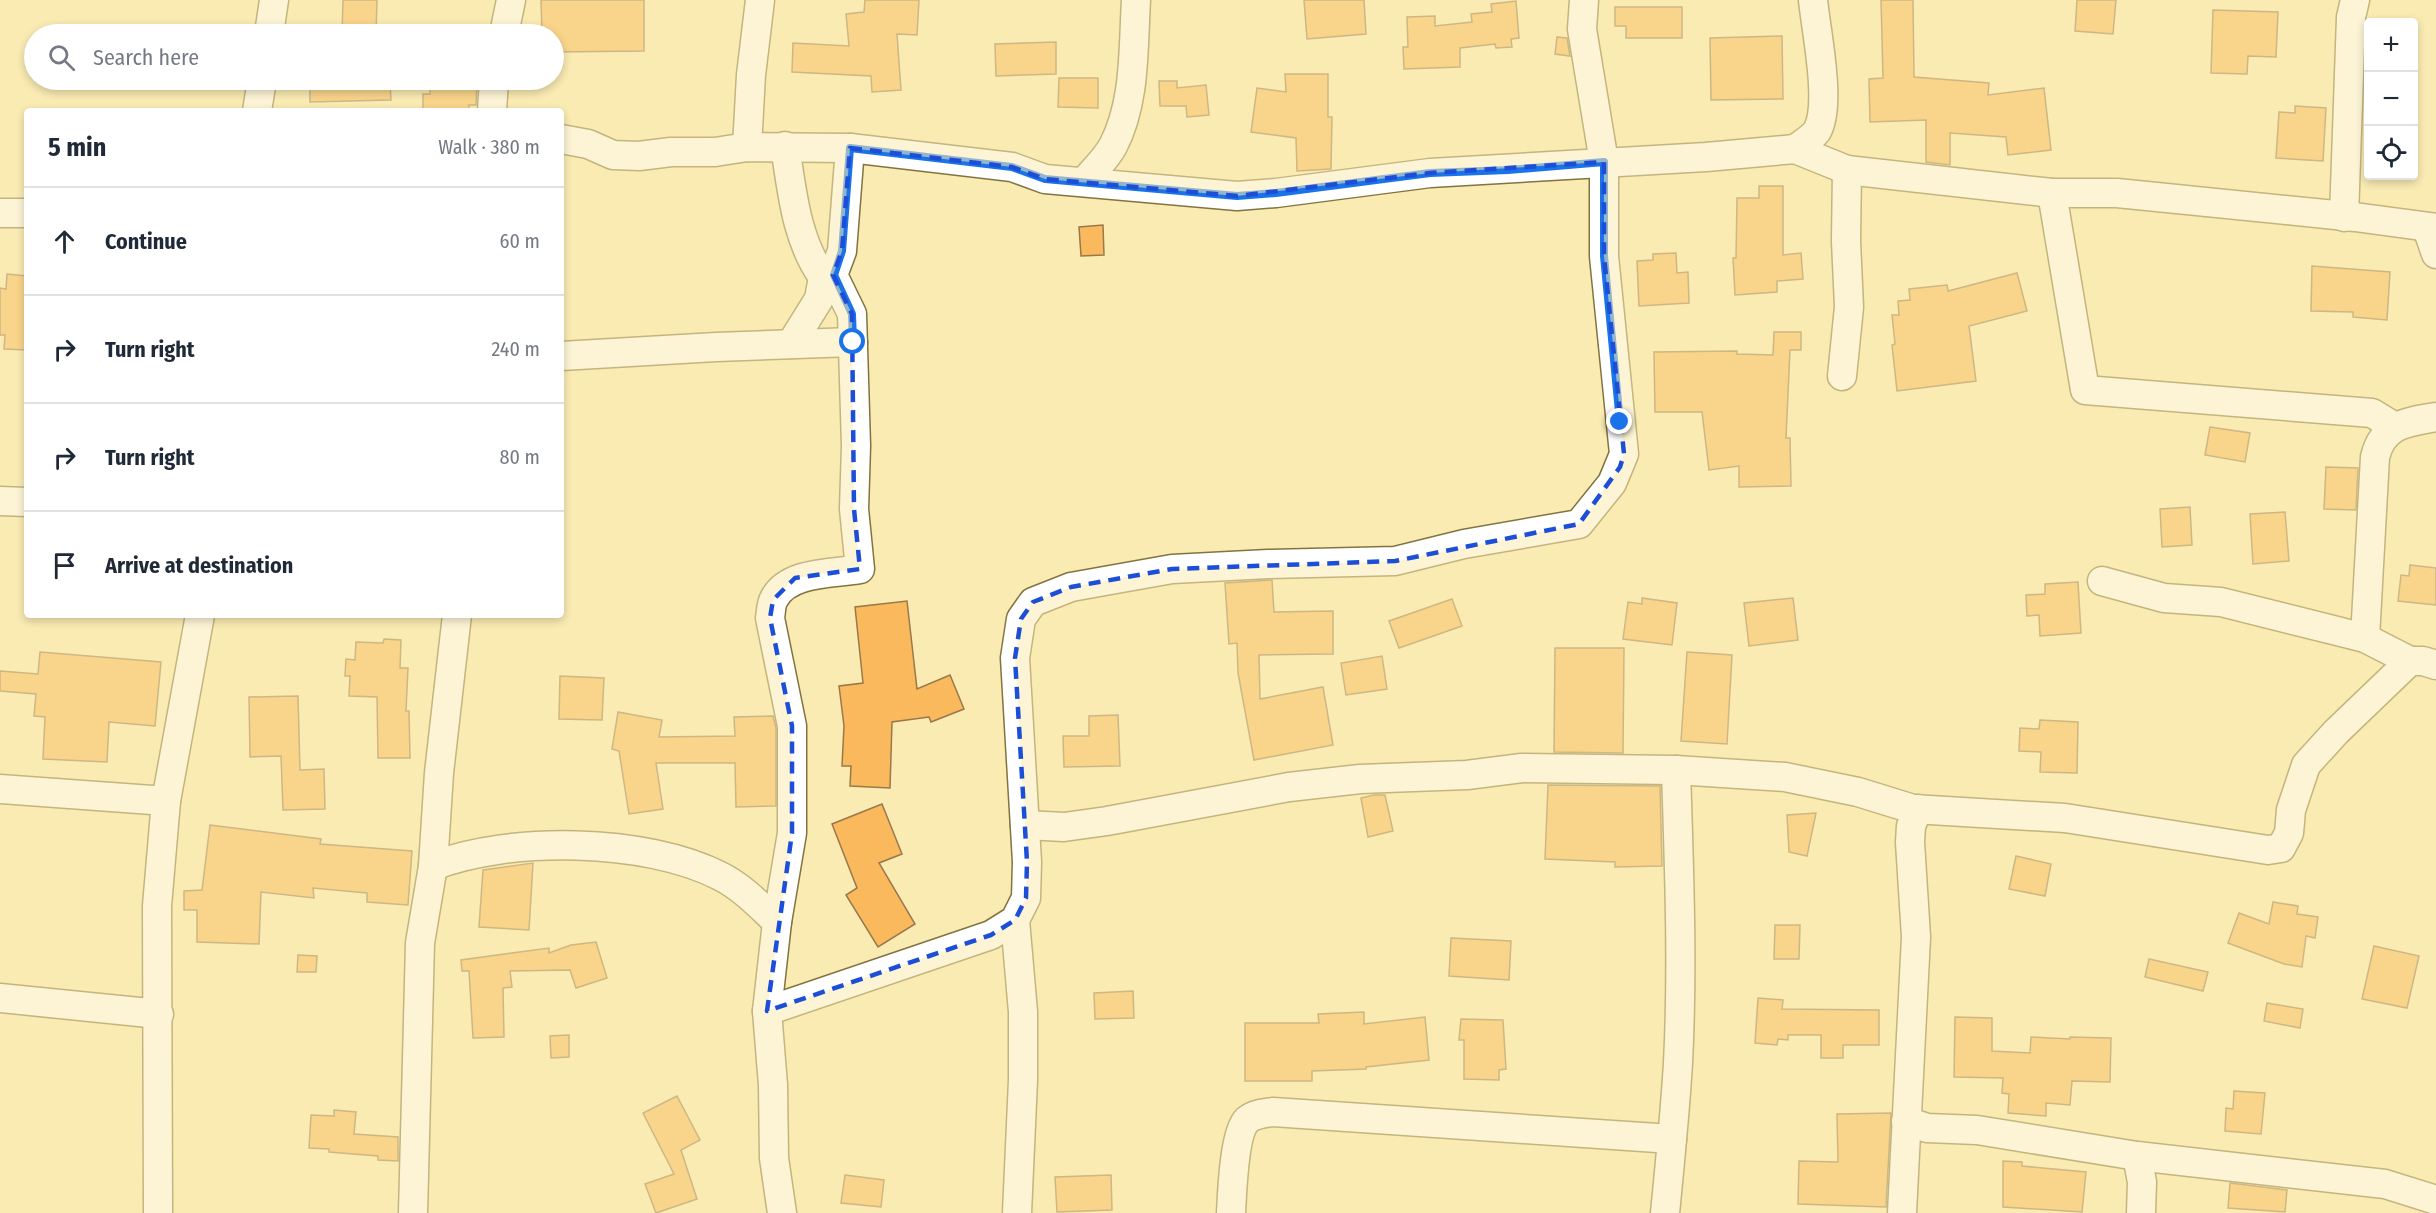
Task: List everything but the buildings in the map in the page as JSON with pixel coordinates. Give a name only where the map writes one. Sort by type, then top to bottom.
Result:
[{"type":"street","points":[[270,24],[274,0]]},
{"type":"street","points":[[506,24],[511,0]]},
{"type":"street","points":[[747,147],[751,75],[760,0]]},
{"type":"street","points":[[1084,182],[1112,149],[1123,124],[1131,79],[1136,0]]},
{"type":"street","points":[[767,1011],[991,935],[1014,920],[1026,898],[1025,825],[1015,658],[1021,619],[1033,602],[1071,587],[1172,569],[1395,561],[1464,544],[1579,524],[1612,483],[1624,454],[1604,256],[1604,162],[1582,29],[1584,0]]},
{"type":"street","points":[[1795,149],[1815,134],[1822,120],[1821,73],[1813,0]]},
{"type":"street","points":[[2344,217],[2351,2]]},
{"type":"street","points":[[257,108],[260,90]]},
{"type":"street","points":[[492,108],[493,90]]},
{"type":"street","points":[[564,140],[588,144],[613,155],[639,156],[671,152],[715,152],[747,147],[850,148],[1012,167],[1045,179],[1237,196],[1430,173],[1706,157],[1795,149],[1847,170],[2052,193],[2116,193],[2344,217],[2433,237]]},
{"type":"street","points":[[782,1213],[774,1158],[767,1011],[777,922],[792,833],[792,726],[770,618],[773,600],[795,578],[860,569],[854,509],[856,446],[852,314],[828,276],[811,261],[797,219],[785,146]]},
{"type":"street","points":[[791,344],[819,299],[828,276],[842,251],[850,148]]},
{"type":"street","points":[[1112,149],[1118,185]]},
{"type":"street","points":[[1842,376],[1849,307],[1846,241],[1847,170]]},
{"type":"street","points":[[2052,193],[2085,390],[2372,413],[2395,427]]},
{"type":"street","points":[[0,213],[24,213]]},
{"type":"street","points":[[564,356],[853,342]]},
{"type":"street","points":[[2365,638],[2375,457],[2381,439],[2395,427],[2436,417]]},
{"type":"street","points":[[0,501],[24,502]]},
{"type":"street","points":[[1025,825],[1064,827],[1107,822],[1289,788],[1360,779],[1467,775],[1522,768],[1676,770],[1785,777],[1837,786],[1918,809],[2065,818],[2268,850],[2282,848],[2289,833],[2291,810],[2306,765],[2336,732],[2423,663],[2365,638],[2221,602],[2164,598],[2102,580]]},
{"type":"street","points":[[158,1213],[157,906],[166,801],[199,618]]},
{"type":"street","points":[[413,1213],[420,943],[432,866],[439,773],[457,618]]},
{"type":"street","points":[[1665,1213],[1678,1062],[1680,983],[1681,915],[1676,770]]},
{"type":"street","points":[[0,789],[166,801]]},
{"type":"street","points":[[1902,1213],[1916,937],[1910,842],[1911,826],[1918,809]]},
{"type":"street","points":[[432,866],[452,858],[496,849],[539,846],[636,850],[660,854],[720,875],[745,891],[777,922]]},
{"type":"street","points":[[1014,920],[1023,1012],[1017,1213]]},
{"type":"street","points":[[0,998],[159,1014]]},
{"type":"street","points":[[1232,1213],[1238,1140],[1245,1121],[1256,1114],[1273,1112],[1672,1139]]},
{"type":"street","points":[[1905,1121],[1927,1128],[1977,1130],[2138,1155],[2385,1184],[2436,1200]]},
{"type":"street","points":[[2138,1155],[2142,1182],[2141,1213]]},
{"type":"highlighted area","points":[[850,148],[1012,167],[1045,179],[1237,196],[1430,173],[1604,162],[1604,256],[1624,454],[1620,467],[1579,524],[1395,561],[1172,569],[1071,587],[1033,602],[1021,619],[1015,658],[1027,862],[1026,898],[1015,920],[991,935],[767,1011],[792,833],[792,726],[770,618],[773,600],[795,578],[860,569],[854,509],[852,314],[833,275],[842,251]]},
{"type":"route","points":[[853,342],[852,314],[834,275],[842,251],[850,148],[1012,167],[1045,179],[1237,196],[1430,173],[1508,170],[1604,162],[1604,256],[1620,422]]}]
